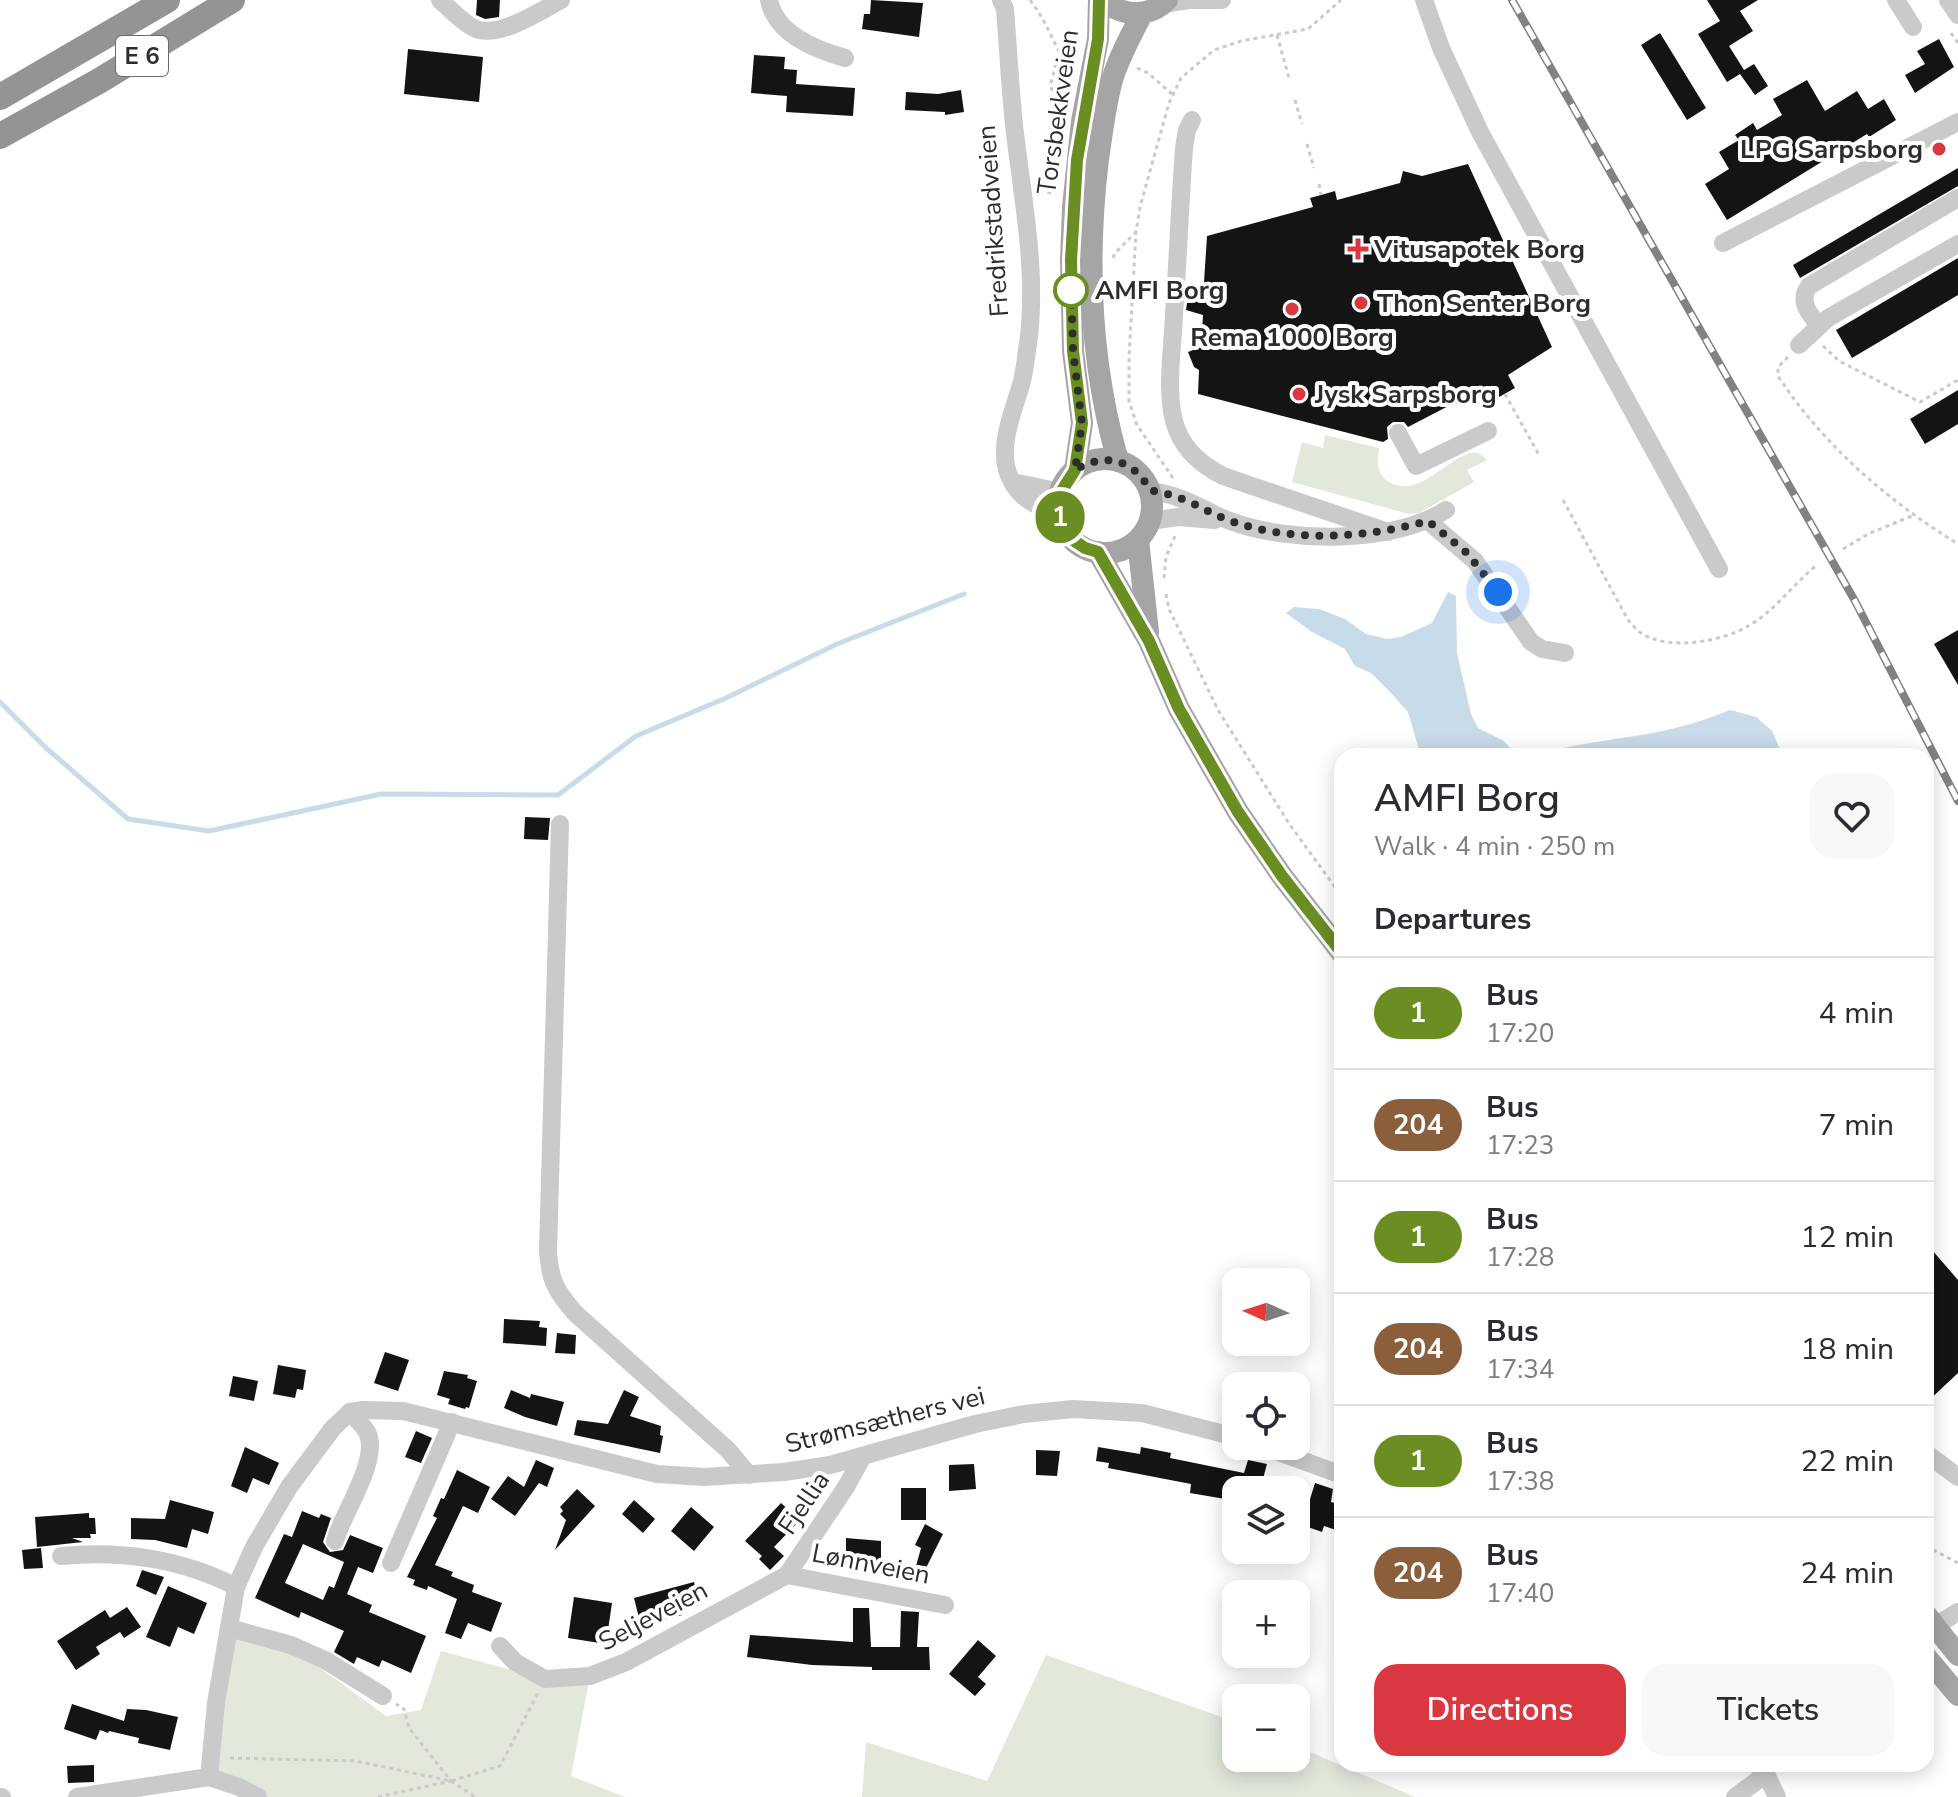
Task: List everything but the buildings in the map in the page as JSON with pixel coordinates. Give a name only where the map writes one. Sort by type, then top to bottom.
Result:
[{"type":"highway","name":"E 6","points":[[122,27],[150,0]]},
{"type":"highway","name":"E 6","points":[[0,97],[167,0]]},
{"type":"highway","name":"E 6","points":[[0,136],[232,0]]},
{"type":"main road","points":[[1101,0],[1117,10],[1142,14],[1165,2]]},
{"type":"main road","name":"Torsbekkveien","points":[[1075,470],[1082,423],[1073,351],[1073,220],[1082,121],[1098,39],[1101,0]]},
{"type":"main road","name":"Torsbekkveien","points":[[1118,461],[1107,421],[1094,346],[1095,182],[1112,81],[1142,14]]},
{"type":"main road","points":[[1144,531],[1126,548],[1112,552],[1098,552],[1073,540],[1060,516],[1061,492],[1075,470],[1088,462],[1103,459],[1118,461],[1132,467],[1143,477],[1150,490],[1152,506],[1144,531],[1149,641]]},
{"type":"main road","points":[[1098,552],[1149,641],[1179,709],[1238,812],[1282,876],[1334,943]]},
{"type":"main road","points":[[1934,1629],[1958,1655]]},
{"type":"main road","points":[[1934,1666],[1958,1695]]},
{"type":"street","points":[[440,0],[475,29],[494,31],[561,0]]},
{"type":"street","points":[[769,0],[772,15],[780,26],[827,52],[845,58]]},
{"type":"street","name":"Fredrikstadveien","points":[[1001,0],[1005,9],[1030,271],[1029,337],[1024,377],[1006,440],[1007,471],[1013,482]]},
{"type":"street","points":[[1165,2],[1222,0]]},
{"type":"street","points":[[1424,0],[1441,48],[1480,132],[1719,569]]},
{"type":"street","points":[[1896,0],[1913,27]]},
{"type":"street","points":[[1948,0],[1958,15]]},
{"type":"street","points":[[1192,120],[1184,148],[1173,334],[1172,403],[1175,427],[1186,447],[1203,466],[1223,476],[1388,532]]},
{"type":"street","points":[[1723,243],[1958,122]]},
{"type":"street","points":[[1809,335],[1804,301],[1804,292],[1809,286],[1958,198]]},
{"type":"street","points":[[1809,335],[1828,318],[1958,244]]},
{"type":"street","points":[[1398,433],[1416,466],[1488,431]]},
{"type":"street","points":[[1013,482],[1061,492]]},
{"type":"street","points":[[1013,482],[1030,504],[1060,516]]},
{"type":"street","points":[[1150,490],[1179,507],[1283,533],[1333,535],[1388,532],[1428,521],[1446,510]]},
{"type":"street","points":[[1283,533],[1290,500]]},
{"type":"street","points":[[1144,531],[1179,507]]},
{"type":"street","points":[[1428,521],[1475,561],[1531,642],[1542,649],[1565,653]]},
{"type":"street","points":[[560,824],[548,1251],[551,1278],[556,1291],[575,1313],[728,1450],[749,1475]]},
{"type":"street","name":"Strømsæthers vei","points":[[350,1412],[403,1411],[657,1474],[704,1477],[784,1472],[862,1458],[975,1424],[1024,1414],[1073,1409],[1142,1413],[1222,1433]]},
{"type":"street","points":[[209,1777],[216,1703],[236,1587],[254,1547],[289,1487],[333,1428],[350,1412],[367,1433],[369,1456],[335,1541]]},
{"type":"street","points":[[391,1563],[452,1422]]},
{"type":"street","name":"Fjellia","points":[[787,1575],[862,1458]]},
{"type":"street","points":[[1934,1459],[1958,1477]]},
{"type":"street","points":[[1301,1460],[1334,1472]]},
{"type":"street","points":[[61,1556],[111,1554],[165,1560],[216,1576],[236,1587]]},
{"type":"street","name":"Lønnveien","points":[[787,1575],[945,1605]]},
{"type":"street","name":"Seljeveien","points":[[545,1679],[590,1676],[626,1662],[787,1575]]},
{"type":"street","points":[[1934,1622],[1958,1612]]},
{"type":"street","points":[[229,1628],[291,1645],[325,1660],[383,1696]]},
{"type":"street","points":[[500,1646],[515,1662],[545,1679]]},
{"type":"street","points":[[1735,1797],[1758,1772]]},
{"type":"street","points":[[1763,1772],[1777,1797]]},
{"type":"street","points":[[77,1797],[209,1777],[258,1797]]},
{"type":"path","points":[[1030,0],[1046,20],[1059,51],[1051,83],[1059,149]]},
{"type":"path","points":[[1334,886],[1288,822],[1218,710],[1169,609],[1163,581],[1166,557],[1177,532],[1179,507],[1171,473],[1137,425],[1129,401],[1129,357],[1140,207],[1172,94],[1181,78],[1200,58],[1214,50],[1241,41],[1308,29],[1341,0]]},
{"type":"path","points":[[1277,35],[1289,78]]},
{"type":"path","points":[[1059,51],[1081,55]]},
{"type":"path","points":[[1135,67],[1148,73],[1172,94]]},
{"type":"path","points":[[1295,100],[1302,124]]},
{"type":"path","points":[[1307,144],[1314,168]]},
{"type":"path","points":[[1319,184],[1321,195]]},
{"type":"path","points":[[1111,264],[1115,253],[1136,232]]},
{"type":"path","points":[[1958,380],[1920,402],[1839,361],[1809,335],[1778,367],[1778,376],[1825,438],[1912,516],[1958,544]]},
{"type":"path","points":[[1505,394],[1539,455]]},
{"type":"path","points":[[1563,500],[1628,620],[1639,632],[1675,643],[1716,638],[1747,628],[1817,565]]},
{"type":"path","points":[[1843,549],[1870,533],[1912,516]]},
{"type":"path","points":[[1934,1550],[1958,1563]]},
{"type":"path","points":[[378,1797],[451,1781],[500,1766],[545,1679]]},
{"type":"path","points":[[383,1696],[404,1709],[409,1728],[451,1781],[475,1797]]},
{"type":"path","points":[[210,1756],[356,1761],[451,1781]]},
{"type":"shaded area","points":[[1325,435],[1379,448],[1378,462],[1382,475],[1399,486],[1420,482],[1470,453],[1479,454],[1487,460],[1467,470],[1474,482],[1419,513],[1409,514],[1292,482],[1302,442],[1323,448]]},
{"type":"shaded area","points":[[229,1628],[308,1659],[386,1716],[421,1710],[441,1651],[545,1679],[590,1676],[571,1776],[625,1797],[258,1797],[209,1777]]},
{"type":"shaded area","points":[[1046,1655],[1222,1717],[1222,1772],[1310,1772],[1310,1752],[1334,1762],[1334,1772],[1357,1772],[1415,1797],[862,1797],[866,1742],[987,1781]]},
{"type":"water","points":[[1448,592],[1456,596],[1457,653],[1471,714],[1478,728],[1504,741],[1510,748],[1419,748],[1408,712],[1391,693],[1371,673],[1355,666],[1345,649],[1312,632],[1286,613],[1294,607],[1319,609],[1345,619],[1366,634],[1387,639],[1401,637],[1432,623]]},
{"type":"water","points":[[1730,710],[1756,717],[1772,731],[1779,748],[1565,748],[1649,734]]},
{"type":"waterway","points":[[0,702],[45,747],[128,819],[209,831],[381,794],[558,795],[636,736],[726,698],[837,644],[964,594]]},
{"type":"railway","points":[[1512,0],[1855,601],[1931,748]]},
{"type":"railway","points":[[1934,754],[1958,801]]},
{"type":"bus line","name":"1","points":[[1099,0],[1098,39],[1082,121],[1073,207],[1071,306],[1082,423],[1075,470],[1061,492],[1060,516],[1073,540],[1098,552],[1149,641],[1200,748],[1238,812],[1282,876],[1334,943]]},
{"type":"place","name":"LPG Sarpsborg","points":[[1939,149]]},
{"type":"place","name":"Vitusapotek Borg","points":[[1358,249]]},
{"type":"place","name":"AMFI Borg","points":[[1071,290]]},
{"type":"place","name":"Thon Senter Borg","points":[[1361,303]]},
{"type":"place","name":"Rema 1000 Borg","points":[[1292,309]]},
{"type":"place","name":"Jysk Sarpsborg","points":[[1299,394]]},
{"type":"route","points":[[1071,290],[1071,283],[1073,351],[1082,423],[1075,470],[1088,462],[1103,459],[1118,461],[1132,467],[1143,477],[1150,490],[1180,498],[1230,521],[1269,531],[1308,535],[1388,532],[1428,521],[1475,561],[1498,592]]}]
